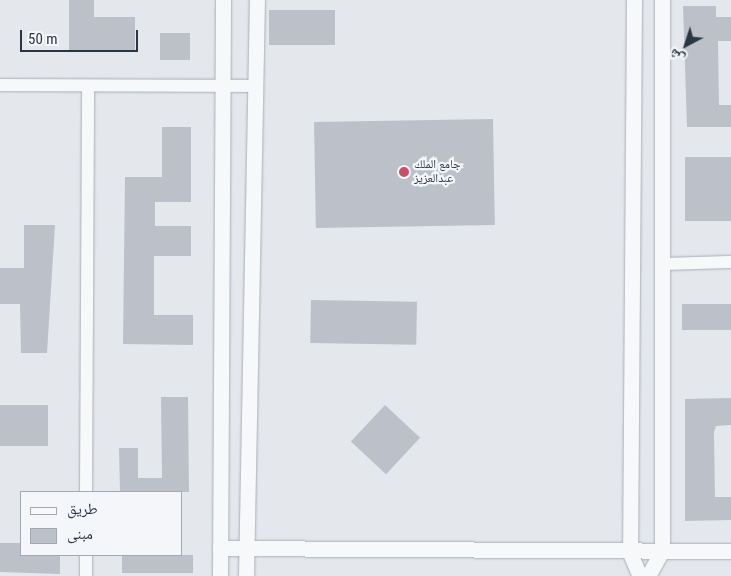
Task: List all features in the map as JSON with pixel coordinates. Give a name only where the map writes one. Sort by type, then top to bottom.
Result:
[{"type":"street","points":[[220,576],[223,0]]},
{"type":"street","points":[[246,576],[257,0]]},
{"type":"street","points":[[634,0],[630,553],[640,576]]},
{"type":"street","points":[[648,576],[662,551],[662,0]]},
{"type":"street","points":[[0,85],[256,86]]},
{"type":"street","points":[[86,491],[88,86]]},
{"type":"street","points":[[662,264],[731,262]]},
{"type":"street","points":[[220,548],[246,550],[731,552]]},
{"type":"street","points":[[86,556],[86,576]]},
{"type":"building","points":[[69,0],[94,0],[94,17],[135,17],[135,50],[69,52]]},
{"type":"building","points":[[683,6],[716,6],[716,17],[731,17],[731,41],[718,41],[719,105],[731,105],[731,127],[687,127]]},
{"type":"building","points":[[269,10],[335,10],[335,45],[269,45]]},
{"type":"building","points":[[160,33],[190,33],[190,60],[160,60]]},
{"type":"building","name":"جامع الملك عبدالعزيز","points":[[493,119],[495,225],[316,228],[314,122]]},
{"type":"building","points":[[162,127],[191,127],[191,202],[155,202],[155,226],[191,226],[191,256],[154,256],[154,315],[193,315],[193,345],[123,344],[125,177],[162,177]]},
{"type":"building","points":[[685,157],[731,157],[731,221],[685,221]]},
{"type":"building","points":[[24,225],[55,225],[47,353],[21,353],[20,304],[0,304],[0,268],[24,268]]},
{"type":"building","points":[[311,300],[417,302],[416,345],[310,343]]},
{"type":"building","points":[[682,304],[731,304],[731,330],[682,330]]},
{"type":"building","points":[[161,397],[188,397],[189,492],[120,491],[119,448],[138,448],[138,478],[162,478]]},
{"type":"building","points":[[731,398],[731,425],[716,426],[714,432],[715,497],[731,497],[731,520],[685,521],[685,399]]},
{"type":"building","points":[[0,405],[48,405],[48,446],[0,446]]},
{"type":"building","points":[[385,405],[420,438],[386,474],[351,442]]},
{"type":"building","points":[[0,543],[20,543],[20,556],[60,556],[60,574],[0,572]]},
{"type":"building","points":[[193,555],[193,573],[122,573],[122,556]]},
{"type":"place","name":"جامع الملك عبدالعزيز","points":[[404,172]]}]
